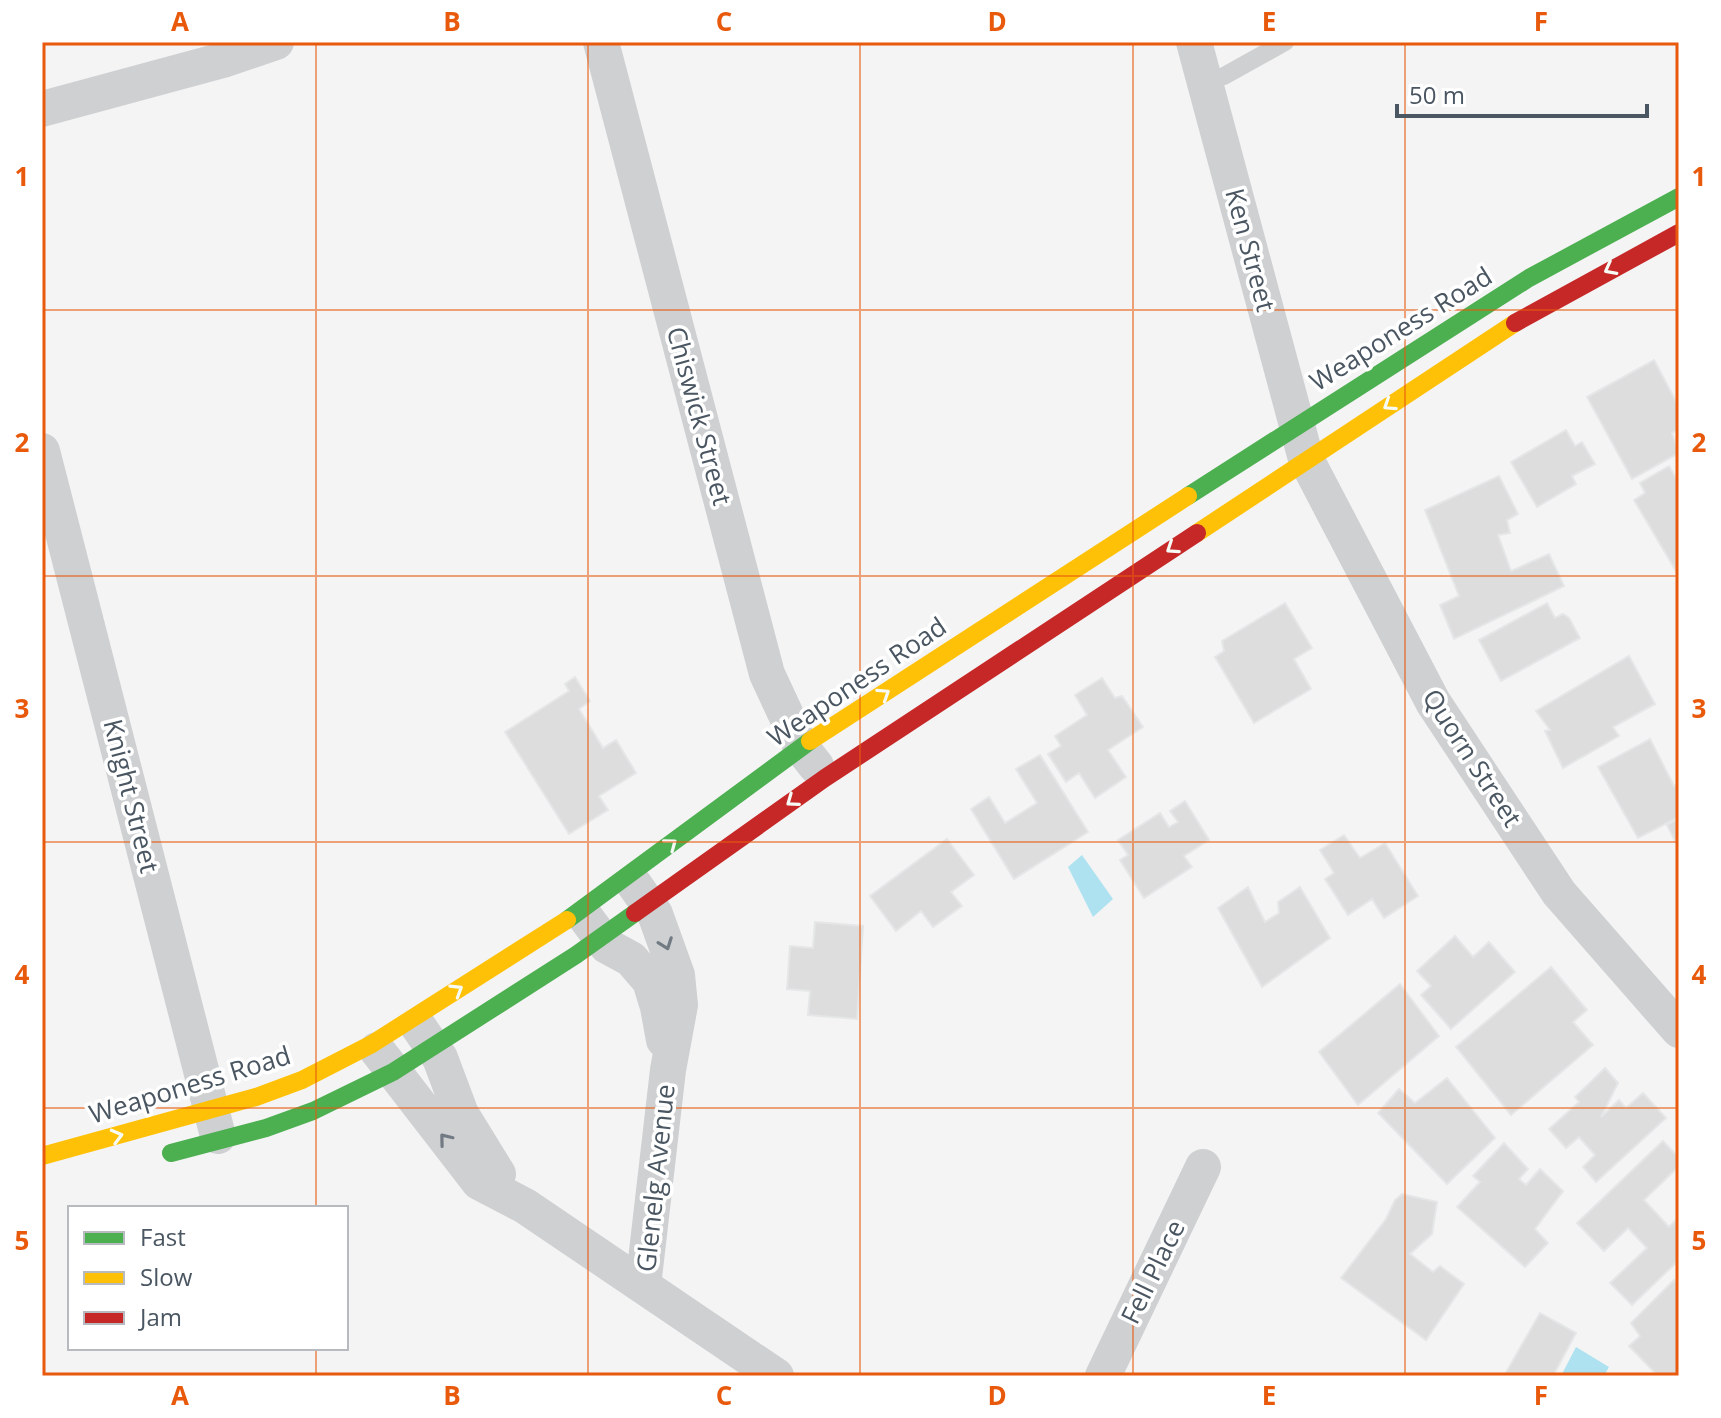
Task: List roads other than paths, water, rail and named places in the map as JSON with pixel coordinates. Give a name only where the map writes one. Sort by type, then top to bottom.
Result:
[{"type":"main road","name":"Weaponess Road","points":[[160,1156],[302,1080],[382,1058],[591,925],[638,890],[825,778],[1529,278],[1679,197]]},
{"type":"main road","name":"Weaponess Road","points":[[42,1156],[313,1111],[382,1058],[591,925],[638,890],[801,747],[1302,442],[1534,310],[1679,233]]},
{"type":"street","points":[[42,109],[223,60],[276,42]]},
{"type":"street","name":"Chiswick Street","points":[[601,42],[767,674],[801,747],[825,778]]},
{"type":"street","name":"Ken Street","points":[[1194,42],[1302,442]]},
{"type":"street","name":"Quorn Street","points":[[1302,442],[1433,702],[1559,893],[1679,1030]]},
{"type":"street","name":"Knight Street","points":[[42,451],[215,1126]]},
{"type":"street","name":"Glenelg Avenue","points":[[638,890],[655,914],[677,975],[680,1005],[668,1070],[643,1286]]},
{"type":"street","name":"Glenelg Avenue","points":[[591,925],[607,946],[631,959],[650,981],[658,1007],[668,1070]]},
{"type":"street","name":"Glenelg Avenue","points":[[423,1032],[440,1058],[461,1114],[493,1167],[525,1206]]},
{"type":"street","name":"Glenelg Avenue","points":[[382,1058],[479,1182],[525,1206],[776,1376]]},
{"type":"street","name":"Fell Place","points":[[1103,1376],[1203,1167]]},
{"type":"lane","points":[[1204,82],[1224,76],[1285,42]]},
{"type":"water","points":[[1082,855],[1113,899],[1093,917],[1068,867]]},
{"type":"water","points":[[1576,1347],[1609,1367],[1604,1376],[1562,1374]]}]
